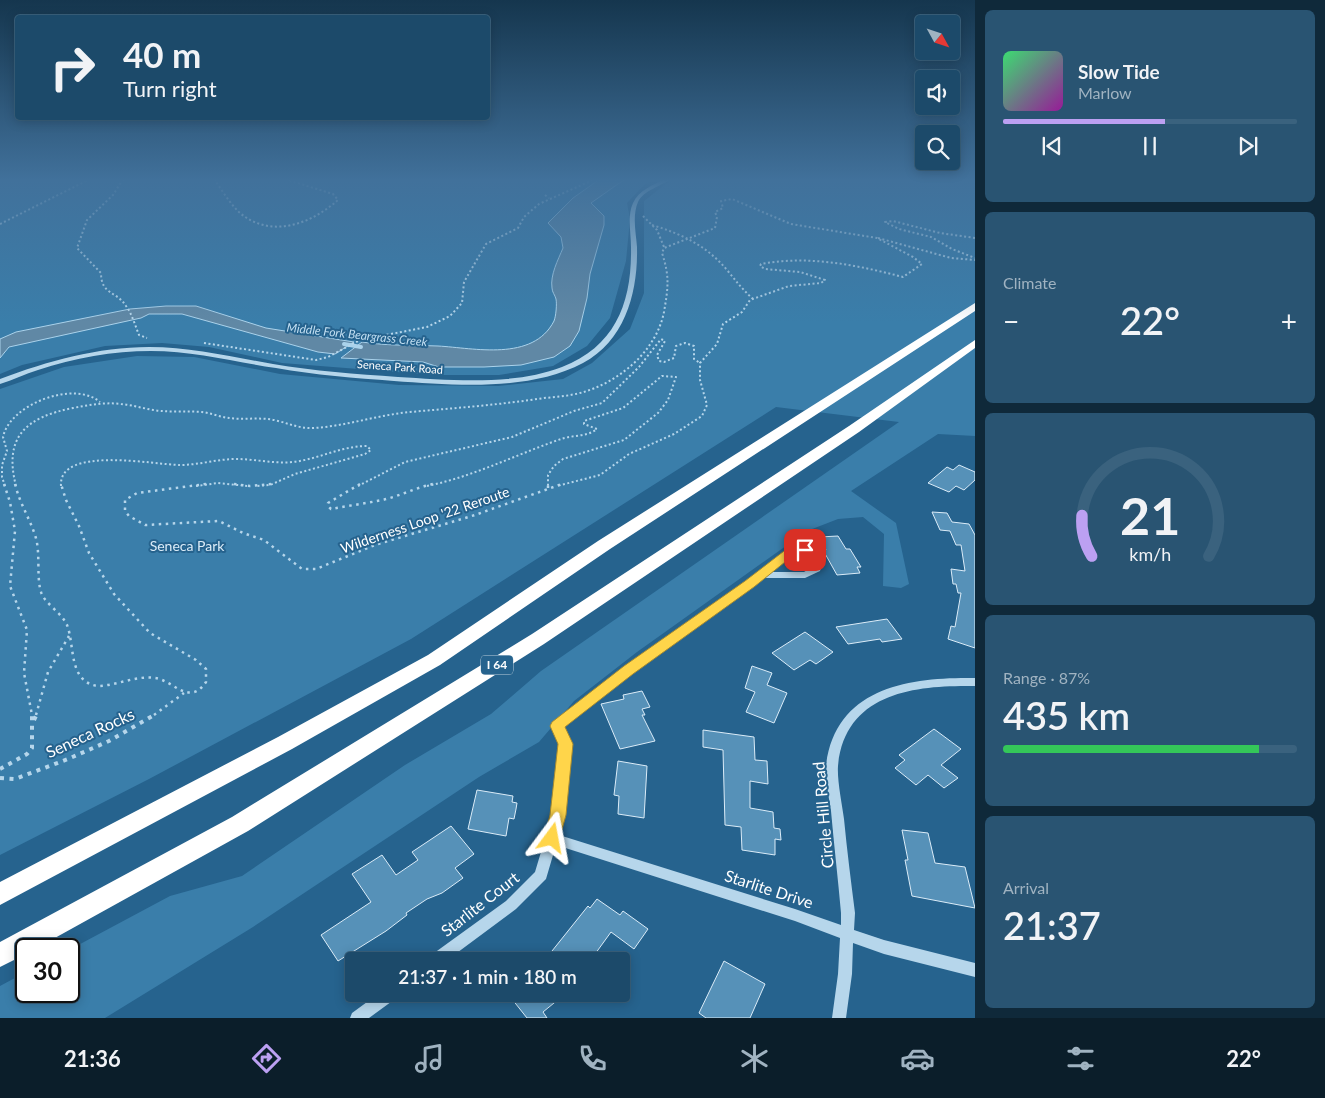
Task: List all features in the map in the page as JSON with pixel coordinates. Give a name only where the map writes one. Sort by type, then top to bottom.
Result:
[{"type":"highway","points":[[0,894],[285,743],[434,660],[604,544],[975,306]]},
{"type":"highway","name":"I 64","points":[[0,955],[240,824],[538,640],[854,430],[975,343]]},
{"type":"street","name":"Seneca Park Road","points":[[2,381],[81,357],[150,349],[180,350],[315,372],[418,380],[502,380],[556,371],[586,358],[601,348],[615,332],[623,318],[632,287],[634,227]]},
{"type":"street","points":[[792,550],[805,550],[814,554],[818,561],[817,569],[805,574],[761,575],[792,550]]},
{"type":"street","name":"Starlite Court","points":[[447,952],[511,905],[541,876],[558,815],[566,744],[557,726],[628,670],[761,575]]},
{"type":"street","name":"Circle Hill Road","points":[[839,1018],[848,934],[848,913],[832,767],[838,736],[856,712],[882,694],[916,684],[952,681],[975,682]]},
{"type":"street","name":"Starlite Drive","points":[[552,838],[795,915],[884,947],[975,970]]},
{"type":"street","points":[[357,1018],[379,1002]]},
{"type":"path","points":[[85,227],[77,248],[79,252],[101,273],[101,284],[109,294],[126,305],[139,335],[154,339]]},
{"type":"path","points":[[199,342],[316,360],[327,359],[359,341],[431,326],[448,317],[464,300],[463,286],[476,257],[487,242],[519,227]]},
{"type":"path","points":[[654,227],[659,232],[662,244],[665,247]]},
{"type":"path","points":[[657,227],[679,233],[704,247],[727,270],[739,287],[753,299]]},
{"type":"path","points":[[184,693],[156,678],[104,686],[91,685],[80,675],[75,666],[67,625],[63,617],[41,592],[39,560],[34,535],[18,498],[12,471],[12,460],[21,434],[33,420],[58,410],[101,403],[122,404],[158,411],[207,412],[229,418],[276,421],[291,426],[313,428],[402,413],[519,402],[580,393],[596,387],[628,368],[656,336],[661,325],[669,284],[668,270],[662,252],[665,247],[715,227]]},
{"type":"path","points":[[806,227],[877,238],[947,257],[975,259]]},
{"type":"path","points":[[893,227],[931,237],[952,250],[975,259]]},
{"type":"path","points":[[915,227],[940,233],[975,238]]},
{"type":"path","points":[[548,488],[550,472],[557,463],[570,455],[608,447],[625,440],[640,430],[645,421],[665,406],[676,377],[662,376],[623,408],[584,421],[584,424],[597,428],[592,433],[549,443],[488,469],[451,481],[407,490],[378,501],[362,502],[331,509],[328,506],[328,503],[339,495],[405,462],[512,438],[570,412],[602,403],[639,367],[661,338],[665,341],[657,355],[660,361],[664,362],[674,358],[676,346],[685,343],[694,346],[694,359],[700,363],[717,344],[723,324],[742,312],[748,302],[789,286],[821,283],[825,280],[811,274],[768,270],[760,266],[762,264],[790,261],[840,264],[870,268],[903,277],[922,264],[877,238]]},
{"type":"path","name":"Wilderness Loop '22 Reroute","points":[[184,693],[196,690],[206,684],[204,670],[194,658],[162,641],[140,624],[129,613],[101,575],[89,553],[77,520],[64,498],[61,478],[67,468],[104,460],[182,465],[237,459],[285,463],[301,461],[345,449],[367,446],[370,450],[365,454],[295,474],[270,485],[250,486],[218,483],[175,487],[137,493],[128,497],[124,503],[125,511],[129,516],[145,525],[201,522],[224,523],[243,533],[264,540],[290,562],[310,570],[322,568],[375,545],[475,515],[548,488],[600,475],[629,454],[674,434],[705,414],[707,407],[700,380],[700,363]]},
{"type":"path","name":"Seneca Rocks","points":[[0,769],[26,754],[32,748],[33,722],[24,673],[27,630],[10,586],[15,531],[10,502],[2,477],[2,466],[7,451],[3,437],[4,432],[15,417],[29,406],[48,397],[78,394],[94,397],[101,403]]},
{"type":"path","points":[[33,722],[39,712],[39,700],[55,656],[70,636]]},
{"type":"path","name":"Seneca Rocks","points":[[0,778],[5,780],[26,775],[96,747],[143,723],[184,693]]},
{"type":"green space","points":[[0,227],[629,227],[626,261],[610,318],[587,346],[553,366],[499,375],[435,375],[282,363],[209,347],[162,343],[105,346],[22,365],[0,374]]},
{"type":"green space","name":"Seneca Park","points":[[644,227],[975,227],[975,436],[938,434],[851,491],[896,523],[909,584],[901,588],[883,586],[884,534],[863,517],[838,519],[807,531],[637,652],[574,701],[539,742],[479,777],[253,927],[105,1018],[0,1018],[0,986],[15,978],[15,1003],[80,1003],[80,944],[170,896],[242,876],[405,765],[491,714],[541,671],[899,422],[776,407],[411,639],[149,779],[0,855],[0,389],[64,367],[137,356],[194,357],[280,374],[399,385],[498,386],[563,379],[592,363],[630,329],[644,293]]},
{"type":"shaded area","points":[[551,227],[604,227],[590,274],[587,298],[579,331],[570,346],[554,357],[521,365],[484,367],[439,367],[423,362],[341,358],[362,342],[502,350],[532,342],[544,334],[554,321],[556,298],[552,289],[552,278],[563,248],[561,237]]},
{"type":"shaded area","points":[[196,306],[266,328],[354,342],[335,354],[318,352],[182,314],[149,314],[141,318],[9,347],[0,358],[0,339],[16,332],[130,309]]},
{"type":"building","points":[[959,465],[975,472],[975,480],[964,490],[956,486],[949,492],[928,483],[947,467],[953,470]]},
{"type":"building","points":[[932,512],[947,513],[952,522],[969,524],[975,535],[975,648],[948,639],[951,626],[955,627],[961,593],[958,593],[956,584],[953,584],[951,569],[965,571],[961,545],[956,545],[950,531],[940,530]]},
{"type":"building","points":[[838,536],[846,549],[850,549],[861,567],[857,567],[860,573],[837,575],[823,550],[826,550],[819,537]]},
{"type":"building","points":[[887,619],[902,639],[882,642],[880,639],[848,644],[836,627]]},
{"type":"building","points":[[805,632],[833,652],[816,664],[810,660],[794,670],[772,653]]},
{"type":"building","points":[[752,666],[772,673],[767,685],[787,693],[774,723],[746,712],[755,692],[745,688]]},
{"type":"building","points":[[642,691],[650,707],[642,709],[645,715],[642,715],[655,741],[620,749],[601,704],[624,699],[623,695]]},
{"type":"building","points":[[934,729],[961,749],[941,765],[958,778],[944,788],[928,775],[916,785],[895,768],[905,760],[899,755]]},
{"type":"building","points":[[703,730],[754,737],[755,760],[767,761],[768,784],[750,781],[750,808],[773,812],[774,828],[780,829],[781,840],[775,839],[775,855],[742,850],[741,827],[725,825],[723,750],[703,747]]},
{"type":"building","points":[[618,761],[647,766],[644,818],[618,814],[619,796],[614,795]]},
{"type":"building","points":[[477,790],[513,796],[512,802],[517,803],[516,809],[514,819],[509,818],[506,836],[468,829]]},
{"type":"building","points":[[451,826],[474,854],[455,868],[463,878],[442,893],[427,899],[406,913],[407,915],[386,931],[352,952],[345,952],[345,957],[338,961],[321,935],[371,902],[352,874],[382,855],[396,875],[418,860],[412,852]]},
{"type":"building","points":[[902,830],[928,833],[935,863],[965,867],[975,908],[912,896],[905,860],[908,860]]},
{"type":"building","points":[[597,899],[620,915],[623,911],[648,929],[634,949],[611,932],[597,952],[551,952],[588,906],[590,908]]},
{"type":"building","points":[[724,961],[765,984],[750,1018],[706,1018],[699,1013]]},
{"type":"building","points":[[514,1002],[555,1002],[543,1012],[547,1018],[527,1018]]},
{"type":"waterway","name":"Middle Fork Beargrass Creek","points":[[344,344],[361,347]]},
{"type":"route","points":[[552,838],[558,815],[566,744],[557,726],[628,670],[750,584],[792,550],[805,550]]}]
